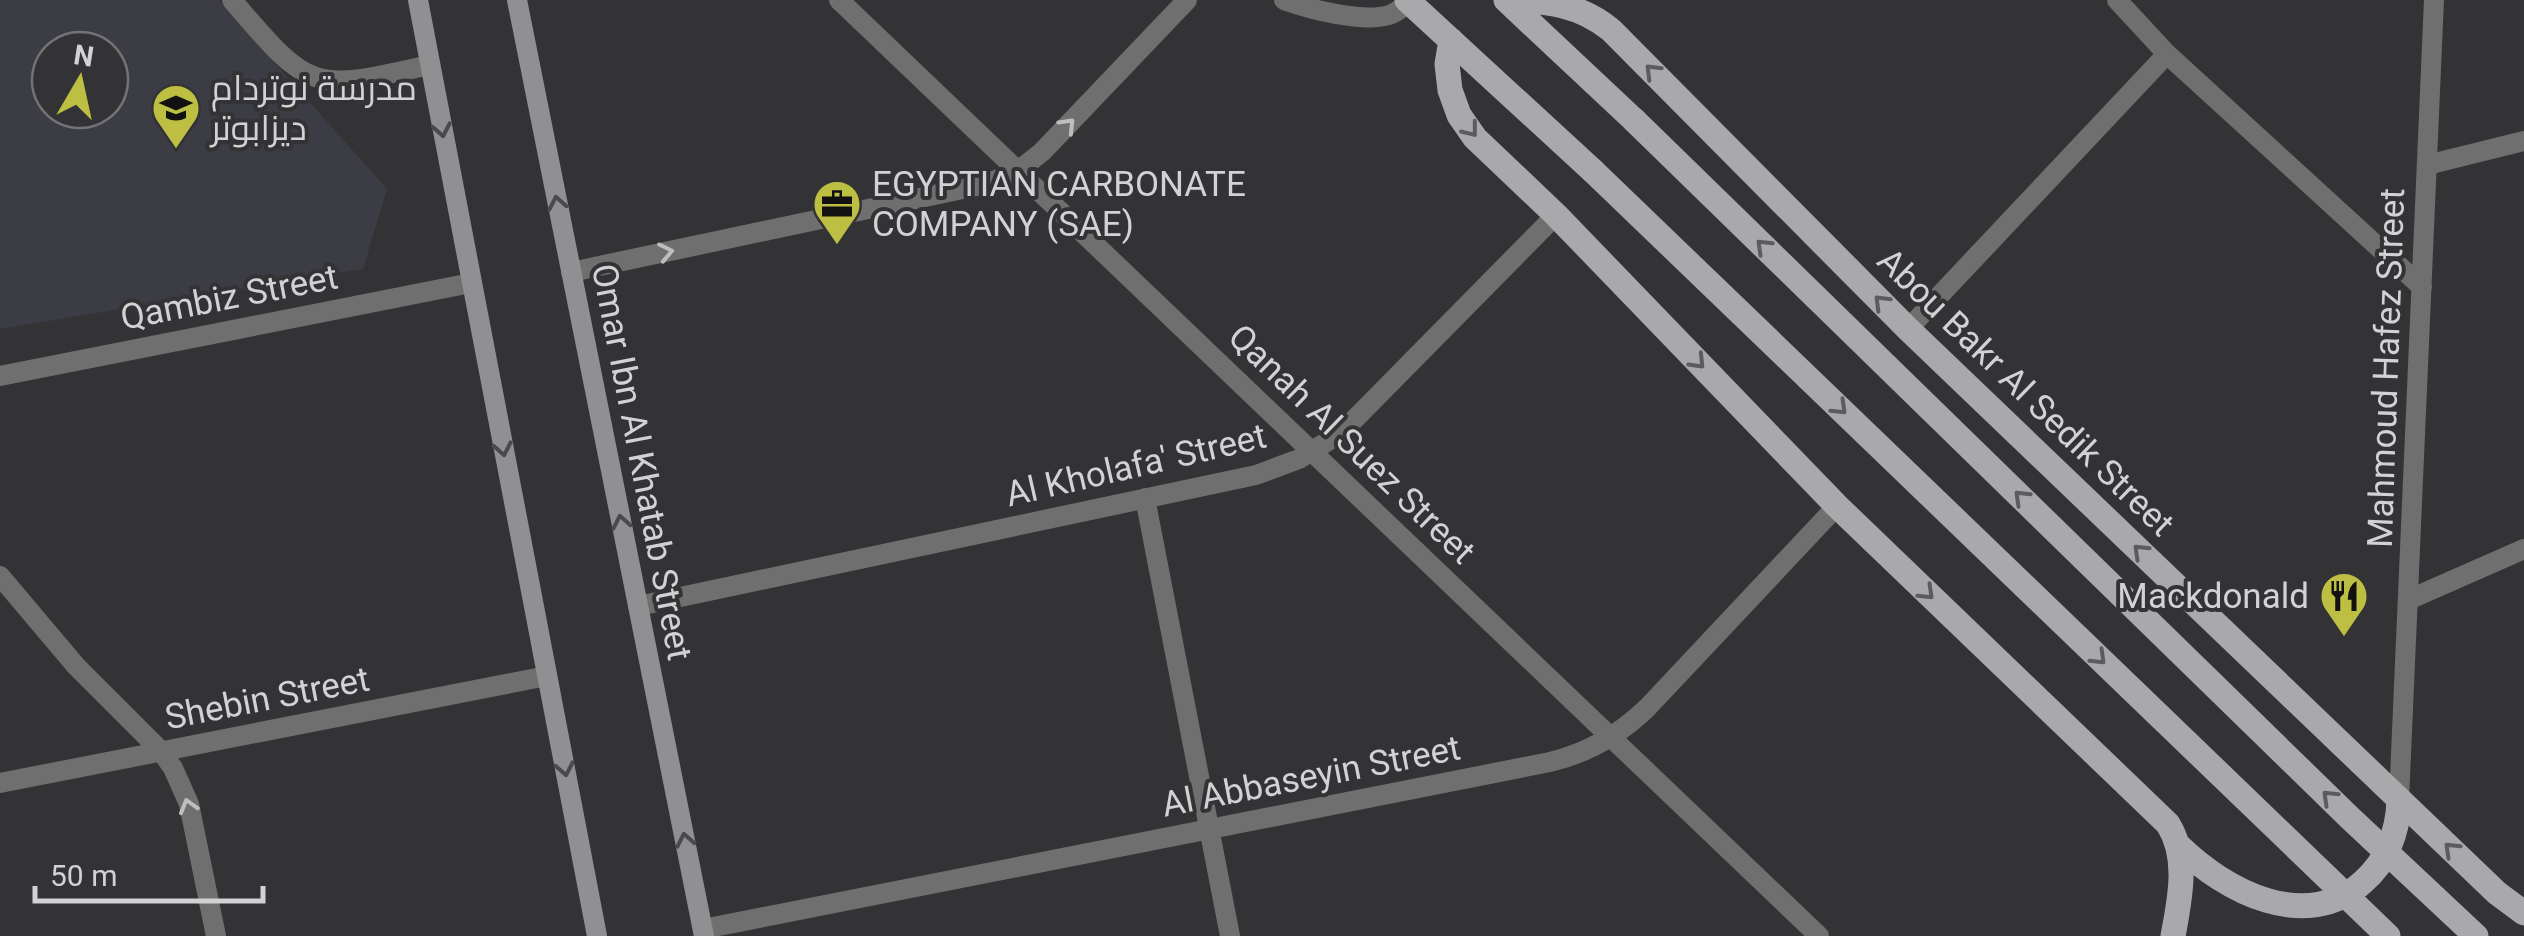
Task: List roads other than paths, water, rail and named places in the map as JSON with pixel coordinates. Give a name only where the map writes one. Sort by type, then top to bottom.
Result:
[{"type":"main road","name":"Abou Bakr Al Sedik Street","points":[[1507,0],[2476,936]]},
{"type":"main road","name":"Abou Bakr Al Sedik Street","points":[[1507,0],[1560,4],[1600,20],[1908,330],[2497,893],[2524,913]]},
{"type":"main road","points":[[1409,1],[1593,170],[2388,936]]},
{"type":"main road","points":[[1452,40],[1447,77],[1460,115],[1475,138],[1556,215],[1836,506],[2160,815],[2179,846],[2203,868],[2232,886],[2278,903],[2311,905],[2343,896],[2370,876],[2380,863],[2395,833],[2399,800]]},
{"type":"main road","points":[[2173,936],[2182,875],[2179,846]]},
{"type":"street","points":[[232,0],[280,56],[316,78],[358,82],[429,65]]},
{"type":"street","points":[[418,0],[597,936]]},
{"type":"street","name":"Omar Ibn Al Khatab Street","points":[[517,0],[703,933]]},
{"type":"street","name":"Qanah Al Suez Street","points":[[839,0],[1819,936]]},
{"type":"street","points":[[571,272],[986,184],[1018,171],[1042,152],[1187,0]]},
{"type":"street","points":[[1284,0],[1360,16],[1389,16],[1409,1]]},
{"type":"street","points":[[2117,0],[2168,54],[2422,287]]},
{"type":"street","name":"Mahmoud Hafez Street","points":[[2399,800],[2434,0]]},
{"type":"street","points":[[1908,330],[2168,54]]},
{"type":"street","points":[[2427,166],[2524,141]]},
{"type":"street","name":"Al Kholafa' Street","points":[[638,606],[1270,471],[1313,452],[1354,421],[1556,215]]},
{"type":"street","name":"Qambiz Street","points":[[0,376],[471,283]]},
{"type":"street","points":[[1145,498],[1230,936]]},
{"type":"street","name":"Al Abbaseyin Street","points":[[703,933],[1550,762],[1582,752],[1611,737],[1647,708],[1836,506]]},
{"type":"street","points":[[2408,600],[2524,548]]},
{"type":"street","points":[[0,576],[84,675],[161,751],[173,768],[190,804],[216,936]]},
{"type":"street","name":"Shebin Street","points":[[0,782],[547,676]]},
{"type":"place","name":"مدرسة نوتردام ديزابوتر","points":[[176,150]]},
{"type":"place","name":"EGYPTIAN CARBONATE COMPANY (SAE)","points":[[837,246]]},
{"type":"place","name":"Mackdonald","points":[[2344,638]]}]
